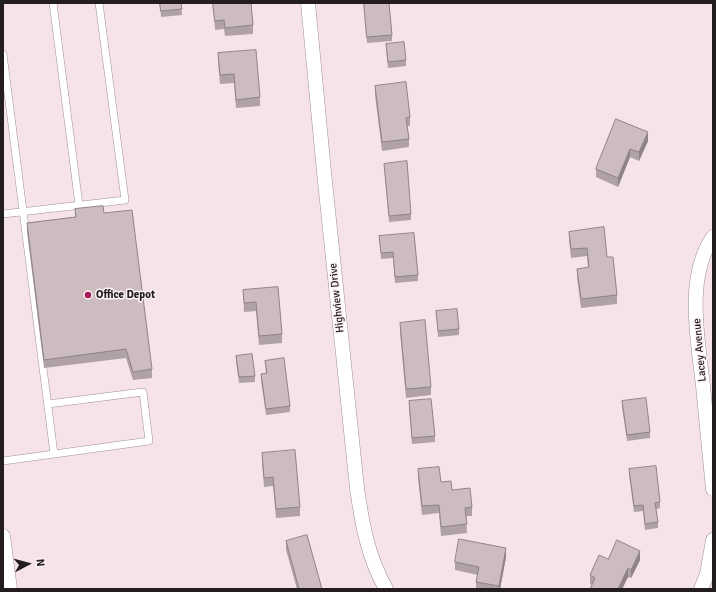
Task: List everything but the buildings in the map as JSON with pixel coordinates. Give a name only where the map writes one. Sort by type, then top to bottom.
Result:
[{"type":"street","name":"Highview Drive","points":[[308,3],[323,164],[357,488],[362,522],[371,555],[376,571],[386,589]]},
{"type":"street","name":"Lacey Avenue","points":[[713,237],[703,256],[698,278],[696,297],[697,328],[713,489]]},
{"type":"street","points":[[3,536],[10,589]]},
{"type":"street","points":[[700,589],[707,574],[713,540]]},
{"type":"lane","points":[[53,3],[79,205]]},
{"type":"lane","points":[[3,214],[125,200],[99,3]]},
{"type":"lane","points":[[3,54],[54,454]]},
{"type":"lane","points":[[3,461],[149,441],[143,392],[48,404]]},
{"type":"place","name":"Office Depot","points":[[88,295]]}]
